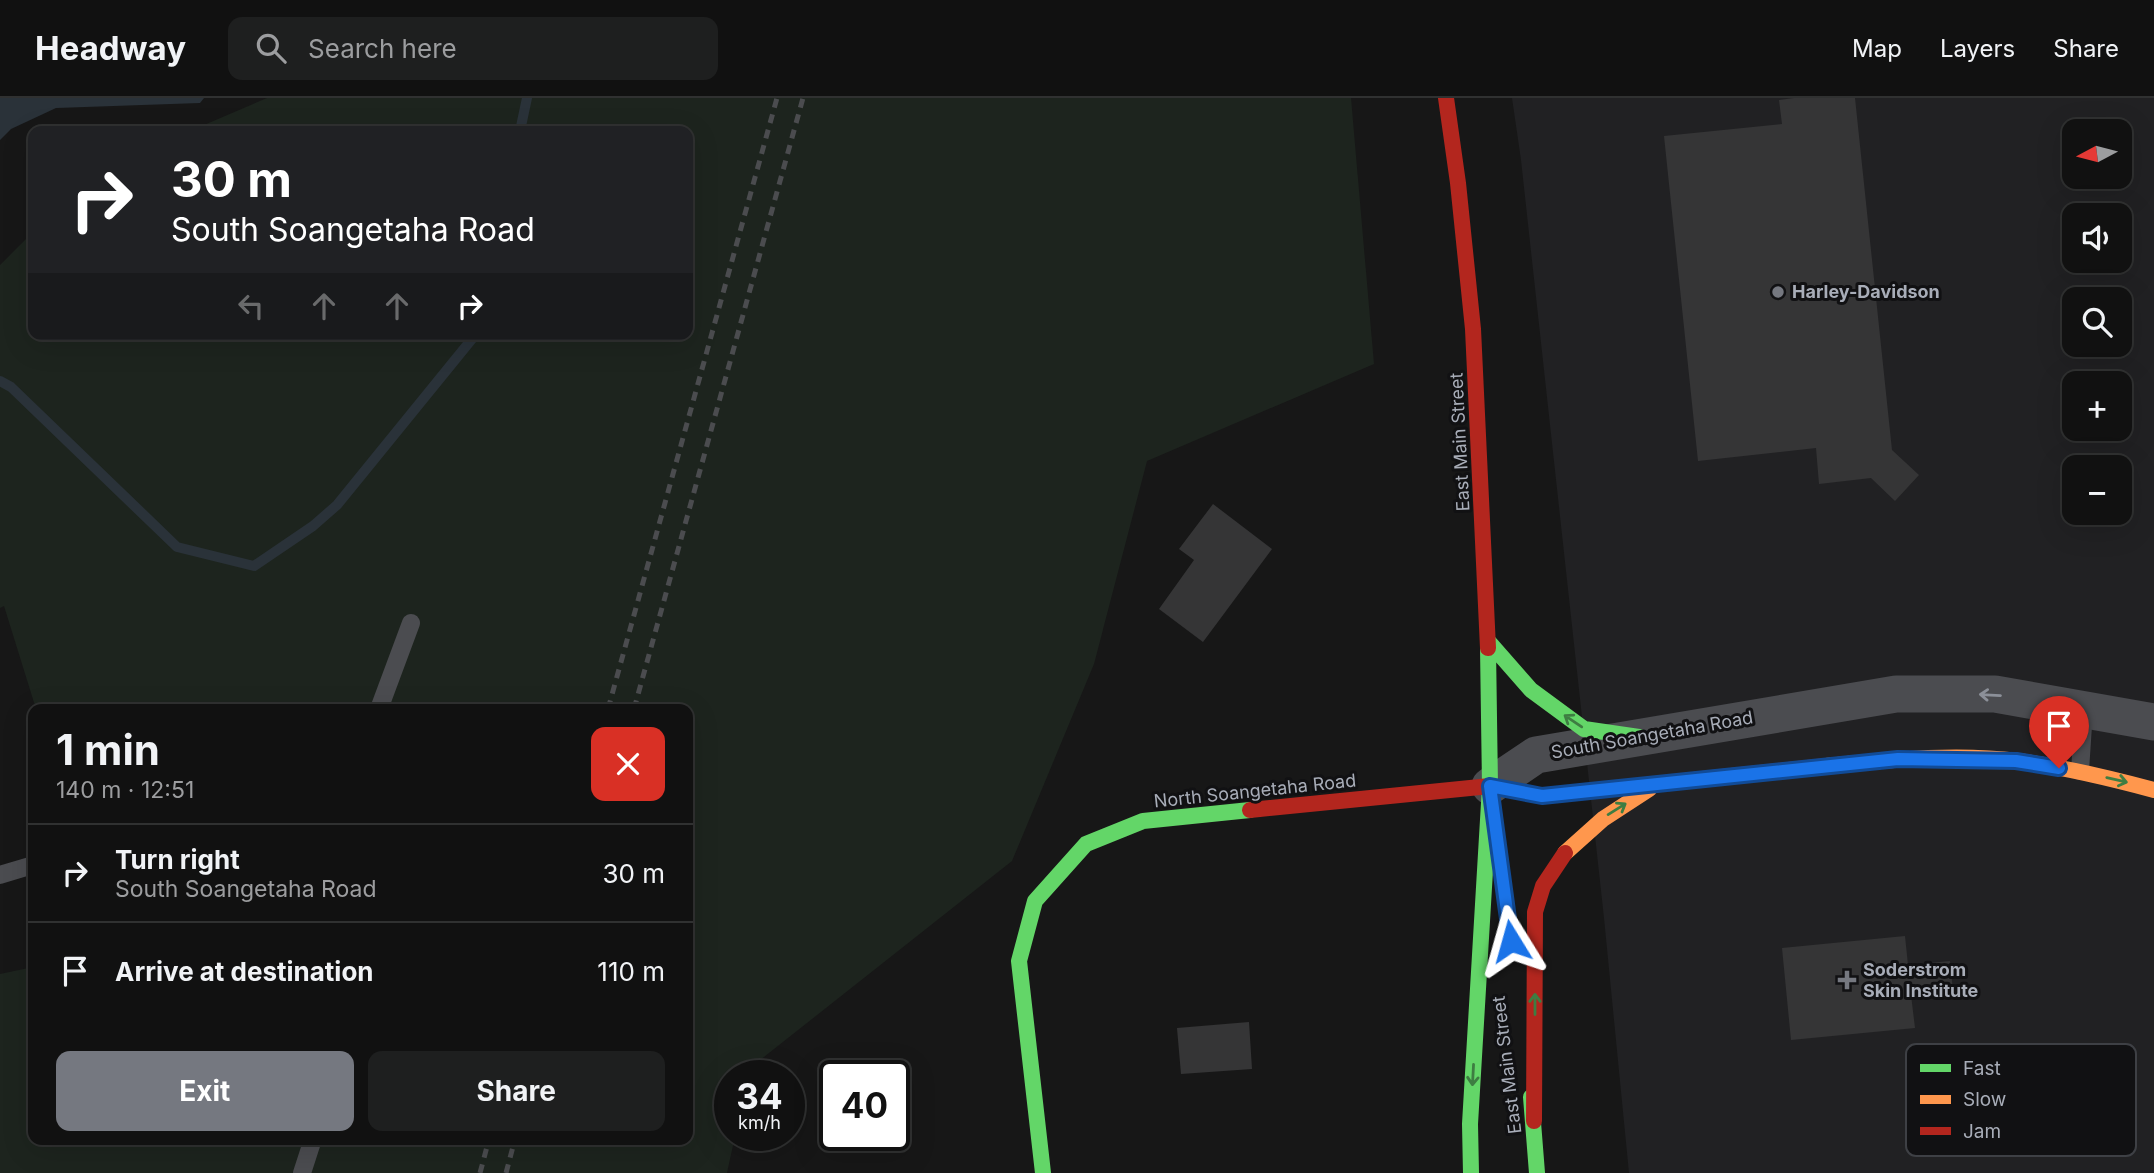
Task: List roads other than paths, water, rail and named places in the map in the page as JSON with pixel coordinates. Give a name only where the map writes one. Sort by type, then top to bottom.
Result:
[{"type":"street","name":"East Main Street","points":[[1446,98],[1473,329],[1488,641],[1490,786],[1471,1124],[1471,1173]]},
{"type":"street","points":[[1488,641],[1531,690],[1584,729],[1639,737]]},
{"type":"street","name":"South Soangetaha Road","points":[[1490,786],[1536,755],[1896,694],[1995,694],[2154,722]]},
{"type":"street","points":[[1490,786],[1542,796],[1898,759],[2016,761],[2080,771],[2154,790]]},
{"type":"street","points":[[1534,1121],[1535,912],[1543,886],[1567,851],[1597,820],[1659,783]]},
{"type":"street","name":"East Main Street","points":[[1490,786],[1501,867]]},
{"type":"street","name":"North Soangetaha Road","points":[[1043,1173],[1019,961],[1035,901],[1086,844],[1143,821],[1490,786]]},
{"type":"street","name":"East Main Street","points":[[1518,1001],[1534,1121],[1537,1173]]},
{"type":"lane","points":[[381,704],[411,623]]},
{"type":"lane","points":[[2080,771],[2084,709]]},
{"type":"lane","points":[[0,875],[28,867]]},
{"type":"lane","points":[[302,1173],[311,1145]]},
{"type":"waterway","points":[[521,126],[527,98]]},
{"type":"waterway","points":[[0,381],[11,387],[177,547],[254,566],[313,526],[337,505],[471,340]]},
{"type":"railway","points":[[609,704],[777,98]]},
{"type":"railway","points":[[635,704],[803,98]]},
{"type":"railway","points":[[480,1173],[487,1145]]},
{"type":"railway","points":[[506,1173],[513,1145]]},
{"type":"place","name":"Harley-Davidson","points":[[1778,292]]},
{"type":"place","name":"Soderstrom Skin Institute","points":[[1847,980]]}]
